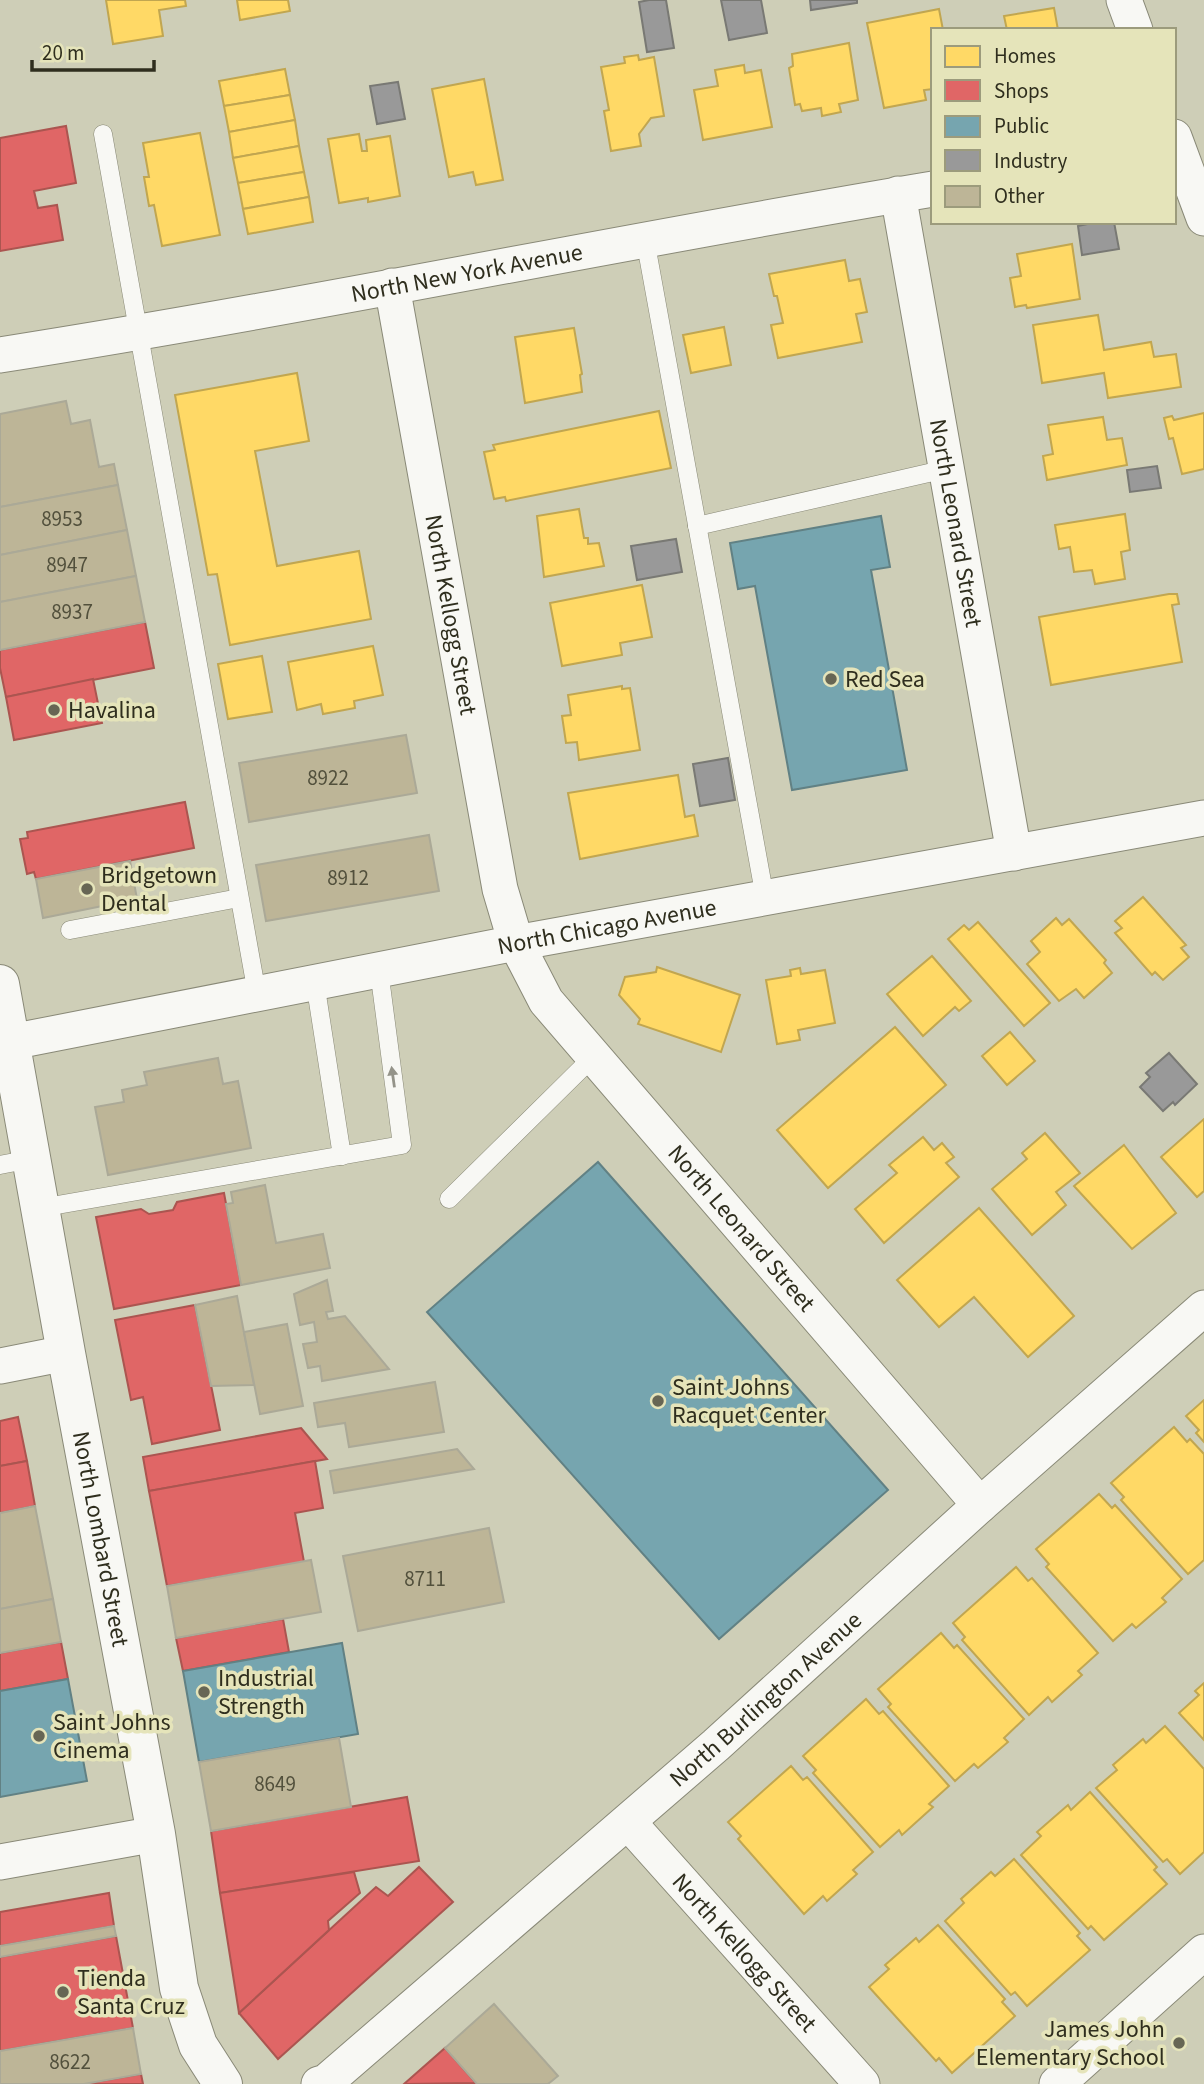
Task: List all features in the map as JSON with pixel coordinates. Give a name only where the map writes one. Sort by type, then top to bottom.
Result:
[{"type":"street","points":[[1124,0],[1134,28]]},
{"type":"street","points":[[1176,142],[1204,218]]},
{"type":"street","name":"North New York Avenue","points":[[0,355],[139,333],[931,188]]},
{"type":"street","name":"North Leonard Street","points":[[898,194],[1014,853]]},
{"type":"street","name":"North Kellogg Street","points":[[392,286],[500,889],[516,943]]},
{"type":"street","name":"North Chicago Avenue","points":[[11,1042],[516,943],[1204,818]]},
{"type":"street","name":"North Leonard Street","points":[[516,943],[546,1001],[980,1505]]},
{"type":"street","name":"North Lombard Street","points":[[0,984],[11,1042],[16,1162],[40,1208],[156,1834],[179,1988],[198,2045],[223,2084]]},
{"type":"street","name":"North Burlington Avenue","points":[[319,2084],[326,2082],[628,1822],[980,1505],[1204,1308]]},
{"type":"street","points":[[0,1366],[66,1353]]},
{"type":"street","name":"North Kellogg Street","points":[[628,1822],[862,2084]]},
{"type":"street","points":[[0,1861],[156,1834]]},
{"type":"street","points":[[1057,2084],[1204,1952]]},
{"type":"lane","points":[[103,134],[257,994]]},
{"type":"lane","points":[[645,239],[765,898]]},
{"type":"lane","points":[[697,526],[946,470]]},
{"type":"lane","points":[[70,930],[239,898]]},
{"type":"lane","points":[[40,1208],[402,1145],[379,970]]},
{"type":"lane","points":[[315,982],[342,1156]]},
{"type":"lane","points":[[449,1199],[594,1056]]},
{"type":"building: Homes","points":[[106,0],[185,0],[186,6],[159,10],[163,36],[113,44]]},
{"type":"building: Homes","points":[[237,0],[288,0],[290,11],[240,20]]},
{"type":"building: Homes","points":[[1054,8],[1058,28],[1007,28],[1004,16]]},
{"type":"building: Homes","points":[[939,9],[943,28],[931,28],[931,89],[924,90],[926,100],[884,108],[867,23]]},
{"type":"building: Homes","points":[[849,43],[858,100],[839,104],[841,112],[822,116],[821,108],[802,111],[800,104],[795,105],[789,68],[793,66],[792,54]]},
{"type":"building: Homes","points":[[638,55],[639,60],[654,57],[664,116],[651,118],[639,134],[641,146],[611,151],[604,111],[609,110],[601,67],[625,63],[624,57]]},
{"type":"building: Homes","points":[[744,65],[745,73],[761,70],[772,127],[703,140],[694,90],[718,86],[715,70]]},
{"type":"building: Homes","points":[[285,69],[290,95],[224,106],[219,81]]},
{"type":"building: Homes","points":[[484,79],[503,180],[476,185],[473,172],[449,177],[432,89]]},
{"type":"building: Homes","points":[[290,95],[295,120],[229,132],[224,106]]},
{"type":"building: Homes","points":[[295,120],[299,146],[233,158],[229,132]]},
{"type":"building: Homes","points":[[200,133],[220,235],[162,246],[154,205],[149,206],[144,177],[149,177],[143,143]]},
{"type":"building: Homes","points":[[359,134],[362,151],[367,151],[366,140],[390,136],[400,196],[368,202],[368,198],[339,203],[328,139]]},
{"type":"building: Homes","points":[[299,146],[304,172],[238,183],[233,158]]},
{"type":"building: Homes","points":[[304,172],[309,197],[243,209],[238,183]]},
{"type":"building: Homes","points":[[309,197],[313,222],[248,234],[243,209]]},
{"type":"building: Homes","points":[[1072,244],[1080,299],[1027,308],[1026,305],[1015,307],[1010,278],[1021,276],[1017,254]]},
{"type":"building: Homes","points":[[845,260],[849,281],[860,279],[867,312],[856,314],[862,342],[778,358],[771,325],[783,323],[769,274]]},
{"type":"building: Homes","points":[[1098,315],[1104,350],[1151,342],[1154,357],[1176,354],[1181,387],[1108,398],[1104,373],[1042,383],[1033,325]]},
{"type":"building: Homes","points":[[724,327],[731,365],[691,373],[683,335]]},
{"type":"building: Homes","points":[[574,328],[582,374],[582,392],[525,403],[515,337]]},
{"type":"building: Homes","points":[[297,373],[309,441],[255,451],[277,566],[359,551],[371,619],[230,645],[217,574],[208,575],[175,395]]},
{"type":"building: Homes","points":[[659,411],[671,468],[506,501],[505,497],[494,499],[484,452],[495,450],[493,445]]},
{"type":"building: Homes","points":[[1204,413],[1204,469],[1182,474],[1173,438],[1169,439],[1164,418],[1172,416],[1174,420]]},
{"type":"building: Homes","points":[[1103,417],[1107,440],[1122,438],[1127,465],[1047,480],[1043,456],[1053,454],[1048,425]]},
{"type":"building: Homes","points":[[579,509],[584,538],[588,538],[588,544],[599,543],[604,566],[544,577],[537,516]]},
{"type":"building: Homes","points":[[1125,514],[1130,550],[1121,552],[1125,579],[1095,584],[1092,570],[1074,572],[1070,547],[1059,549],[1055,525]]},
{"type":"building: Homes","points":[[642,585],[652,637],[620,643],[622,655],[562,666],[550,603]]},
{"type":"building: Homes","points":[[1177,594],[1179,604],[1172,605],[1182,662],[1051,685],[1039,617]]},
{"type":"building: Homes","points":[[373,646],[383,695],[354,701],[355,708],[323,714],[321,704],[297,710],[288,662]]},
{"type":"building: Homes","points":[[262,656],[272,712],[228,719],[218,664]]},
{"type":"building: Homes","points":[[622,686],[622,689],[630,688],[640,750],[579,760],[577,742],[566,743],[562,716],[571,715],[568,695]]},
{"type":"building: Homes","points":[[678,775],[685,817],[694,815],[698,836],[580,859],[568,793]]},
{"type":"building: Homes","points":[[1143,897],[1186,945],[1181,948],[1189,957],[1163,980],[1155,972],[1152,975],[1115,933],[1122,928],[1115,921]]},
{"type":"building: Homes","points":[[1056,918],[1062,925],[1069,919],[1106,960],[1104,963],[1112,973],[1084,998],[1076,989],[1059,1001],[1027,964],[1040,952],[1031,941]]},
{"type":"building: Homes","points":[[978,922],[1050,1003],[1024,1026],[948,939],[964,925],[969,930]]},
{"type":"building: Homes","points":[[932,956],[971,1001],[959,1011],[955,1007],[923,1036],[887,994]]},
{"type":"building: Homes","points":[[657,967],[740,995],[721,1052],[638,1024],[640,1019],[619,995],[625,977],[656,972]]},
{"type":"building: Homes","points":[[800,968],[801,974],[825,970],[835,1023],[798,1030],[800,1040],[777,1044],[766,980],[791,976],[790,970]]},
{"type":"building: Homes","points":[[895,1027],[946,1085],[828,1188],[777,1130]]},
{"type":"building: Homes","points":[[1010,1032],[1035,1061],[1007,1085],[982,1056]]},
{"type":"building: Homes","points":[[1204,1119],[1204,1191],[1197,1197],[1161,1157]]},
{"type":"building: Homes","points":[[1045,1133],[1080,1173],[1056,1192],[1066,1205],[1032,1235],[992,1189],[1027,1159],[1022,1153]]},
{"type":"building: Homes","points":[[923,1137],[934,1150],[942,1143],[954,1157],[946,1163],[959,1177],[884,1243],[855,1209],[897,1173],[889,1165]]},
{"type":"building: Homes","points":[[1124,1145],[1176,1213],[1132,1249],[1074,1186]]},
{"type":"building: Homes","points":[[979,1208],[1074,1316],[1028,1357],[974,1297],[939,1327],[897,1280]]},
{"type":"building: Homes","points":[[1204,1400],[1204,1442],[1196,1433],[1199,1430],[1186,1416]]},
{"type":"building: Homes","points":[[1174,1427],[1187,1442],[1190,1439],[1204,1454],[1204,1560],[1188,1574],[1121,1500],[1124,1497],[1111,1483]]},
{"type":"building: Homes","points":[[1099,1494],[1112,1508],[1115,1505],[1182,1579],[1162,1598],[1166,1602],[1136,1628],[1132,1624],[1113,1641],[1046,1567],[1049,1564],[1036,1549]]},
{"type":"building: Homes","points":[[1016,1567],[1028,1581],[1032,1578],[1098,1653],[1078,1671],[1082,1675],[1052,1702],[1048,1697],[1029,1715],[962,1640],[965,1637],[953,1623]]},
{"type":"building: Homes","points":[[941,1633],[954,1648],[957,1645],[1024,1719],[1004,1738],[1008,1742],[978,1768],[974,1764],[955,1781],[888,1707],[891,1704],[878,1689]]},
{"type":"building: Homes","points":[[1204,1683],[1204,1740],[1179,1713],[1199,1695],[1195,1691]]},
{"type":"building: Homes","points":[[866,1699],[879,1714],[883,1711],[949,1786],[929,1804],[933,1807],[902,1835],[899,1830],[880,1847],[813,1773],[816,1770],[803,1756]]},
{"type":"building: Homes","points":[[1165,1726],[1204,1769],[1204,1852],[1180,1874],[1167,1859],[1163,1862],[1096,1788],[1117,1770],[1113,1765],[1143,1739],[1146,1743]]},
{"type":"building: Homes","points":[[791,1766],[803,1780],[807,1777],[873,1852],[853,1870],[857,1874],[827,1901],[823,1896],[804,1914],[738,1839],[741,1836],[728,1822]]},
{"type":"building: Homes","points":[[1090,1792],[1157,1867],[1154,1870],[1167,1884],[1104,1940],[1091,1926],[1088,1929],[1021,1855],[1041,1836],[1037,1832],[1068,1805],[1071,1810]]},
{"type":"building: Homes","points":[[1014,1859],[1080,1933],[1077,1936],[1090,1950],[1027,2006],[1015,1992],[1011,1995],[945,1921],[964,1903],[961,1899],[991,1872],[995,1876]]},
{"type":"building: Homes","points":[[938,1925],[1005,1999],[1002,2002],[1015,2016],[952,2073],[939,2058],[936,2061],[869,1987],[889,1969],[885,1965],[916,1938],[919,1942]]},
{"type":"building: Shops","points":[[66,126],[76,183],[34,191],[38,208],[57,205],[63,240],[0,251],[0,138]]},
{"type":"building: Shops","points":[[145,622],[154,668],[6,697],[0,668],[0,650]]},
{"type":"building: Shops","name":"Havalina","points":[[93,679],[102,723],[14,740],[6,697]]},
{"type":"building: Shops","points":[[185,802],[194,848],[36,879],[34,872],[27,874],[20,839],[28,838],[27,832]]},
{"type":"building: Shops","points":[[224,1193],[241,1285],[114,1309],[96,1217],[141,1209],[149,1214],[173,1210],[177,1202]]},
{"type":"building: Shops","points":[[195,1305],[220,1430],[152,1444],[143,1397],[131,1400],[115,1320]]},
{"type":"building: Shops","points":[[18,1417],[27,1461],[0,1466],[0,1421]]},
{"type":"building: Shops","points":[[301,1428],[327,1459],[149,1491],[143,1457]]},
{"type":"building: Shops","points":[[27,1461],[35,1506],[0,1513],[0,1466]]},
{"type":"building: Shops","points":[[315,1461],[323,1508],[295,1513],[304,1562],[167,1586],[149,1491]]},
{"type":"building: Shops","points":[[283,1619],[289,1652],[183,1671],[176,1638]]},
{"type":"building: Shops","points":[[61,1642],[68,1679],[0,1691],[0,1653]]},
{"type":"building: Shops","points":[[407,1797],[419,1861],[220,1893],[211,1831]]},
{"type":"building: Shops","points":[[419,1867],[453,1902],[278,2059],[239,2013],[376,1887],[388,1896]]},
{"type":"building: Shops","points":[[354,1872],[360,1893],[328,1921],[329,1930],[239,2013],[220,1893]]},
{"type":"building: Shops","points":[[109,1893],[114,1926],[0,1946],[0,1912]]},
{"type":"building: Shops","name":"Tienda Santa Cruz","points":[[116,1936],[133,2028],[0,2051],[0,1957]]},
{"type":"building: Shops","points":[[445,2048],[476,2083],[404,2084]]},
{"type":"building: Shops","points":[[141,2074],[143,2084],[84,2084]]},
{"type":"building: Public","name":"Red Sea","points":[[881,516],[890,567],[871,570],[907,770],[792,790],[755,586],[738,589],[730,543]]},
{"type":"building: Public","name":"Saint Johns Racquet Center","points":[[598,1162],[888,1490],[719,1639],[427,1312]]},
{"type":"building: Public","points":[[342,1643],[358,1734],[199,1762],[183,1671]]},
{"type":"building: Public","name":"Saint Johns Cinema","points":[[68,1679],[87,1781],[0,1797],[0,1691]]},
{"type":"building: Industry","points":[[666,0],[674,48],[647,52],[639,2]]},
{"type":"building: Industry","points":[[721,0],[761,0],[767,33],[729,40]]},
{"type":"building: Industry","points":[[810,0],[857,0],[857,3],[811,10]]},
{"type":"building: Industry","points":[[398,82],[405,119],[377,124],[370,86]]},
{"type":"building: Industry","points":[[1114,224],[1119,249],[1082,255],[1078,226]]},
{"type":"building: Industry","points":[[1157,466],[1161,488],[1130,492],[1127,470]]},
{"type":"building: Industry","points":[[676,539],[682,572],[637,580],[631,546]]},
{"type":"building: Industry","points":[[728,758],[735,800],[700,806],[693,764]]},
{"type":"building: Industry","points":[[1169,1053],[1197,1084],[1175,1105],[1173,1102],[1163,1111],[1140,1087],[1150,1077],[1146,1073]]},
{"type":"building: Other","points":[[66,401],[71,424],[90,420],[99,467],[114,464],[118,485],[0,507],[0,414]]},
{"type":"building: Other","points":[[118,485],[127,530],[0,555],[0,507]]},
{"type":"building: Other","points":[[127,530],[136,576],[0,602],[0,555]]},
{"type":"building: Other","points":[[136,576],[145,622],[0,650],[0,602]]},
{"type":"building: Other","points":[[406,735],[417,793],[249,822],[239,763]]},
{"type":"building: Other","points":[[429,835],[439,891],[266,921],[256,865]]},
{"type":"building: Other","name":"Bridgetown Dental","points":[[130,861],[137,899],[43,918],[36,879]]},
{"type":"building: Other","points":[[218,1058],[223,1084],[238,1081],[251,1148],[108,1175],[95,1107],[124,1102],[122,1090],[147,1085],[144,1072]]},
{"type":"building: Other","points":[[265,1185],[276,1243],[323,1234],[330,1268],[241,1285],[226,1204],[233,1203],[231,1192]]},
{"type":"building: Other","points":[[327,1280],[333,1311],[326,1312],[328,1319],[345,1316],[389,1369],[322,1381],[320,1366],[308,1368],[303,1344],[317,1342],[314,1322],[300,1325],[294,1294]]},
{"type":"building: Other","points":[[237,1296],[254,1385],[211,1386],[195,1305]]},
{"type":"building: Other","points":[[287,1324],[303,1406],[260,1414],[244,1332]]},
{"type":"building: Other","points":[[435,1382],[444,1432],[349,1447],[345,1423],[318,1427],[314,1403]]},
{"type":"building: Other","points":[[457,1449],[474,1469],[334,1493],[330,1471]]},
{"type":"building: Other","points":[[35,1506],[53,1599],[0,1609],[0,1513]]},
{"type":"building: Other","points":[[489,1528],[504,1602],[358,1631],[343,1556]]},
{"type":"building: Other","points":[[311,1560],[321,1612],[176,1638],[167,1586]]},
{"type":"building: Other","points":[[53,1599],[61,1642],[0,1653],[0,1609]]},
{"type":"building: Other","points":[[339,1738],[351,1807],[211,1831],[199,1762]]},
{"type":"building: Other","points":[[114,1926],[116,1936],[0,1957],[0,1946]]},
{"type":"building: Other","points":[[494,2004],[558,2076],[548,2084],[477,2084],[445,2048]]},
{"type":"building: Other","points":[[133,2028],[141,2074],[84,2084],[0,2084],[0,2051]]},
{"type":"place","name":"Red Sea","points":[[831,679]]},
{"type":"place","name":"Havalina","points":[[54,710]]},
{"type":"place","name":"Bridgetown Dental","points":[[87,889]]},
{"type":"place","name":"Saint Johns Racquet Center","points":[[658,1401]]},
{"type":"place","name":"Industrial Strength","points":[[204,1692]]},
{"type":"place","name":"Saint Johns Cinema","points":[[39,1736]]},
{"type":"place","name":"Tienda Santa Cruz","points":[[63,1992]]},
{"type":"place","name":"James John Elementary School","points":[[1179,2043]]}]
